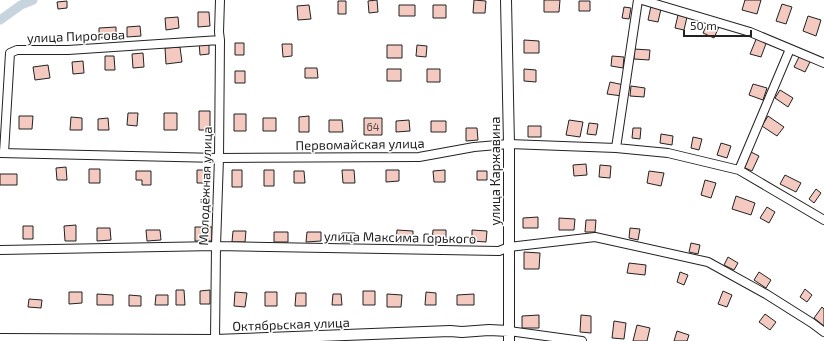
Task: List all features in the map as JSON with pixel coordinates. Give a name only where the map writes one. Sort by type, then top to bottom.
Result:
[{"type":"street","name":"Молодёжная улица","points":[[215,340],[219,158],[220,0]]},
{"type":"street","name":"улица Каржавина","points":[[506,0],[509,144],[509,336]]},
{"type":"street","points":[[616,148],[638,0]]},
{"type":"street","points":[[642,0],[750,32],[824,63]]},
{"type":"street","name":"улица Пирогова","points":[[2,153],[10,52],[17,50],[68,50],[219,36]]},
{"type":"street","points":[[739,170],[790,49]]},
{"type":"street","name":"Первомайская улица","points":[[2,153],[219,158],[418,157],[474,147],[509,144],[616,148],[668,153],[739,170],[824,220]]},
{"type":"street","name":"улица Максима Горького","points":[[0,250],[216,246],[499,251],[509,247],[595,237],[708,262],[766,294],[824,332]]},
{"type":"street","name":"Октябрьская улица","points":[[0,339],[215,340],[490,330],[509,336],[582,341]]},
{"type":"building","points":[[377,0],[378,12],[369,13],[368,1]]},
{"type":"building","points":[[474,0],[486,1],[485,13],[473,13]]},
{"type":"building","points":[[544,0],[560,0],[559,12],[544,12]]},
{"type":"building","points":[[745,0],[761,0],[757,14],[742,10]]},
{"type":"building","points":[[67,1],[67,8],[58,9],[57,2]]},
{"type":"building","points":[[338,1],[346,1],[346,14],[338,14]]},
{"type":"building","points":[[579,1],[590,1],[590,11],[579,11]]},
{"type":"building","points":[[782,4],[792,7],[786,24],[776,21]]},
{"type":"building","points":[[309,5],[311,19],[298,20],[297,6]]},
{"type":"building","points":[[399,5],[415,5],[415,16],[399,16]]},
{"type":"building","points":[[433,5],[446,5],[446,18],[433,18]]},
{"type":"building","points":[[651,6],[661,9],[658,22],[648,20]]},
{"type":"building","points":[[624,7],[631,8],[629,19],[622,18]]},
{"type":"building","points":[[198,12],[209,12],[210,26],[198,27]]},
{"type":"building","points":[[678,15],[687,17],[684,30],[675,28]]},
{"type":"building","points":[[808,16],[821,20],[816,36],[803,31]]},
{"type":"building","points":[[178,17],[179,28],[166,30],[165,18]]},
{"type":"building","points":[[708,22],[719,27],[714,38],[703,33]]},
{"type":"building","points":[[140,26],[141,36],[127,37],[127,27]]},
{"type":"building","points":[[116,27],[116,37],[99,38],[99,28]]},
{"type":"building","points":[[757,37],[767,41],[761,57],[750,54]]},
{"type":"building","points":[[524,40],[539,41],[539,53],[524,53]]},
{"type":"building","points":[[199,42],[209,42],[209,54],[200,55]]},
{"type":"building","points":[[235,43],[244,43],[244,55],[235,55]]},
{"type":"building","points":[[282,44],[292,44],[292,56],[283,57]]},
{"type":"building","points":[[387,45],[402,45],[402,58],[387,58]]},
{"type":"building","points":[[417,45],[427,46],[426,57],[416,56]]},
{"type":"building","points":[[180,47],[182,62],[166,64],[165,48]]},
{"type":"building","points":[[634,49],[650,50],[649,60],[634,59]]},
{"type":"building","points":[[143,53],[144,67],[133,68],[132,54]]},
{"type":"building","points":[[800,55],[811,60],[805,72],[794,67]]},
{"type":"building","points":[[105,56],[114,56],[115,70],[105,70]]},
{"type":"building","points":[[612,56],[624,57],[623,68],[611,66]]},
{"type":"building","points":[[83,61],[84,73],[73,74],[72,62]]},
{"type":"building","points":[[48,65],[50,78],[35,80],[33,67]]},
{"type":"building","points":[[305,68],[317,68],[318,78],[305,78]]},
{"type":"building","points":[[387,69],[401,69],[401,81],[387,81]]},
{"type":"building","points":[[427,69],[440,69],[440,82],[427,82]]},
{"type":"building","points":[[524,69],[536,70],[536,82],[524,81]]},
{"type":"building","points":[[235,71],[245,71],[245,83],[235,83]]},
{"type":"building","points":[[610,82],[624,85],[622,96],[607,94]]},
{"type":"building","points":[[753,84],[767,88],[763,100],[749,95]]},
{"type":"building","points":[[631,86],[645,88],[644,97],[630,96]]},
{"type":"building","points":[[780,90],[793,98],[788,107],[775,98]]},
{"type":"building","points":[[199,111],[210,111],[210,130],[199,130]]},
{"type":"building","points":[[128,113],[138,113],[137,126],[127,125]]},
{"type":"building","points":[[164,113],[177,113],[177,130],[164,130]]},
{"type":"building","points":[[234,114],[246,114],[246,131],[234,131]]},
{"type":"building","points":[[19,116],[33,116],[32,129],[19,129]]},
{"type":"building","points":[[309,116],[309,132],[299,132],[299,117]]},
{"type":"building","points":[[768,116],[784,127],[777,136],[762,126]]},
{"type":"building","points":[[71,117],[82,118],[82,130],[70,130]]},
{"type":"building","points":[[108,118],[109,130],[98,130],[98,119]]},
{"type":"building","points":[[263,118],[276,118],[276,131],[263,131]]},
{"type":"building","points":[[364,118],[382,118],[382,135],[364,135]]},
{"type":"building","points":[[329,120],[342,120],[343,132],[329,132]]},
{"type":"building","points":[[409,120],[410,131],[396,132],[396,121]]},
{"type":"building","points":[[569,120],[583,122],[580,137],[566,135]]},
{"type":"building","points":[[431,121],[446,121],[446,132],[431,132]]},
{"type":"building","points":[[589,123],[598,124],[596,135],[587,134]]},
{"type":"building","points":[[528,126],[541,126],[541,137],[528,137]]},
{"type":"building","points":[[466,128],[477,128],[478,140],[466,141]]},
{"type":"building","points":[[633,128],[641,128],[640,139],[632,138]]},
{"type":"building","points":[[661,134],[673,136],[672,145],[660,143]]},
{"type":"building","points":[[693,137],[702,139],[699,150],[691,148]]},
{"type":"building","points":[[721,143],[731,146],[727,158],[717,155]]},
{"type":"building","points":[[751,152],[759,156],[752,171],[743,167]]},
{"type":"building","points":[[586,164],[587,175],[574,176],[573,165]]},
{"type":"building","points":[[600,165],[611,166],[610,178],[599,177]]},
{"type":"building","points":[[66,167],[67,180],[57,180],[56,168]]},
{"type":"building","points":[[89,169],[100,169],[100,183],[89,183]]},
{"type":"building","points":[[197,170],[208,170],[208,183],[197,183]]},
{"type":"building","points":[[232,170],[242,170],[242,187],[232,187]]},
{"type":"building","points":[[264,170],[274,170],[274,186],[264,186]]},
{"type":"building","points":[[342,170],[354,170],[355,183],[343,183]]},
{"type":"building","points":[[386,170],[399,170],[399,181],[386,182]]},
{"type":"building","points":[[445,170],[445,182],[434,182],[433,171]]},
{"type":"building","points":[[136,171],[151,171],[151,185],[142,185],[142,180],[136,180]]},
{"type":"building","points":[[294,171],[304,171],[305,183],[294,183]]},
{"type":"building","points":[[477,171],[487,171],[487,180],[477,180]]},
{"type":"building","points":[[649,171],[664,173],[661,186],[647,183]]},
{"type":"building","points":[[0,174],[17,174],[17,185],[0,185]]},
{"type":"building","points":[[785,175],[801,183],[796,192],[780,184]]},
{"type":"building","points":[[705,180],[716,183],[711,198],[701,195]]},
{"type":"building","points":[[816,189],[821,193],[814,203],[809,199]]},
{"type":"building","points":[[736,196],[755,203],[751,215],[732,209]]},
{"type":"building","points":[[767,207],[775,212],[769,223],[760,218]]},
{"type":"building","points":[[538,217],[538,228],[523,228],[523,218]]},
{"type":"building","points":[[559,218],[575,219],[574,230],[559,230]]},
{"type":"building","points":[[586,220],[596,220],[595,232],[585,232]]},
{"type":"building","points":[[76,225],[76,241],[65,241],[64,226]]},
{"type":"building","points":[[23,226],[33,226],[33,239],[23,239]]},
{"type":"building","points":[[195,227],[212,227],[212,241],[195,241]]},
{"type":"building","points":[[97,228],[110,228],[111,240],[97,241]]},
{"type":"building","points":[[630,228],[640,229],[638,240],[629,238]]},
{"type":"building","points":[[146,230],[160,230],[161,240],[147,241]]},
{"type":"building","points":[[397,230],[413,231],[413,242],[396,242]]},
{"type":"building","points":[[433,230],[446,230],[446,241],[432,241]]},
{"type":"building","points":[[472,230],[487,231],[486,242],[472,241]]},
{"type":"building","points":[[233,231],[246,231],[245,242],[232,242]]},
{"type":"building","points":[[274,232],[288,232],[288,242],[274,242]]},
{"type":"building","points":[[307,232],[321,232],[321,241],[306,242]]},
{"type":"building","points":[[342,233],[355,233],[355,242],[342,242]]},
{"type":"building","points":[[691,243],[700,245],[698,254],[689,252]]},
{"type":"building","points":[[524,252],[540,253],[539,269],[524,269]]},
{"type":"building","points":[[728,257],[738,263],[734,270],[724,265]]},
{"type":"building","points":[[629,263],[646,265],[645,275],[627,273]]},
{"type":"building","points":[[680,272],[688,275],[684,285],[677,282]]},
{"type":"building","points":[[759,272],[771,280],[766,288],[754,280]]},
{"type":"building","points":[[805,289],[812,295],[807,302],[800,297]]},
{"type":"building","points":[[176,290],[184,290],[185,305],[176,305]]},
{"type":"building","points":[[210,290],[210,304],[200,304],[200,291]]},
{"type":"building","points":[[363,291],[375,291],[375,305],[363,305]]},
{"type":"building","points":[[723,291],[732,295],[727,307],[718,304]]},
{"type":"building","points":[[69,292],[82,292],[82,303],[69,304]]},
{"type":"building","points":[[235,292],[247,293],[245,307],[234,306]]},
{"type":"building","points":[[265,292],[277,292],[277,306],[265,306]]},
{"type":"building","points":[[426,292],[436,293],[436,305],[425,305]]},
{"type":"building","points":[[296,293],[306,293],[306,306],[295,306]]},
{"type":"building","points":[[97,294],[113,295],[113,305],[97,305]]},
{"type":"building","points":[[333,294],[341,294],[342,305],[332,305]]},
{"type":"building","points":[[387,294],[402,295],[401,307],[387,307]]},
{"type":"building","points":[[474,294],[474,305],[457,305],[457,295]]},
{"type":"building","points":[[129,295],[141,296],[141,306],[129,306]]},
{"type":"building","points":[[156,295],[168,295],[168,305],[155,305]]},
{"type":"building","points":[[29,299],[42,300],[41,308],[28,307]]},
{"type":"building","points":[[822,307],[824,309],[824,326],[814,318]]},
{"type":"building","points":[[765,314],[776,322],[770,330],[759,322]]},
{"type":"building","points":[[539,315],[539,328],[522,328],[522,316]]},
{"type":"building","points":[[581,315],[591,316],[591,333],[580,332]]},
{"type":"building","points":[[614,321],[626,323],[624,339],[612,338]]},
{"type":"building","points":[[637,325],[650,328],[647,341],[633,341]]},
{"type":"building","points":[[677,331],[689,335],[687,341],[674,341]]},
{"type":"waterway","points":[[0,20],[21,5],[33,0]]}]
